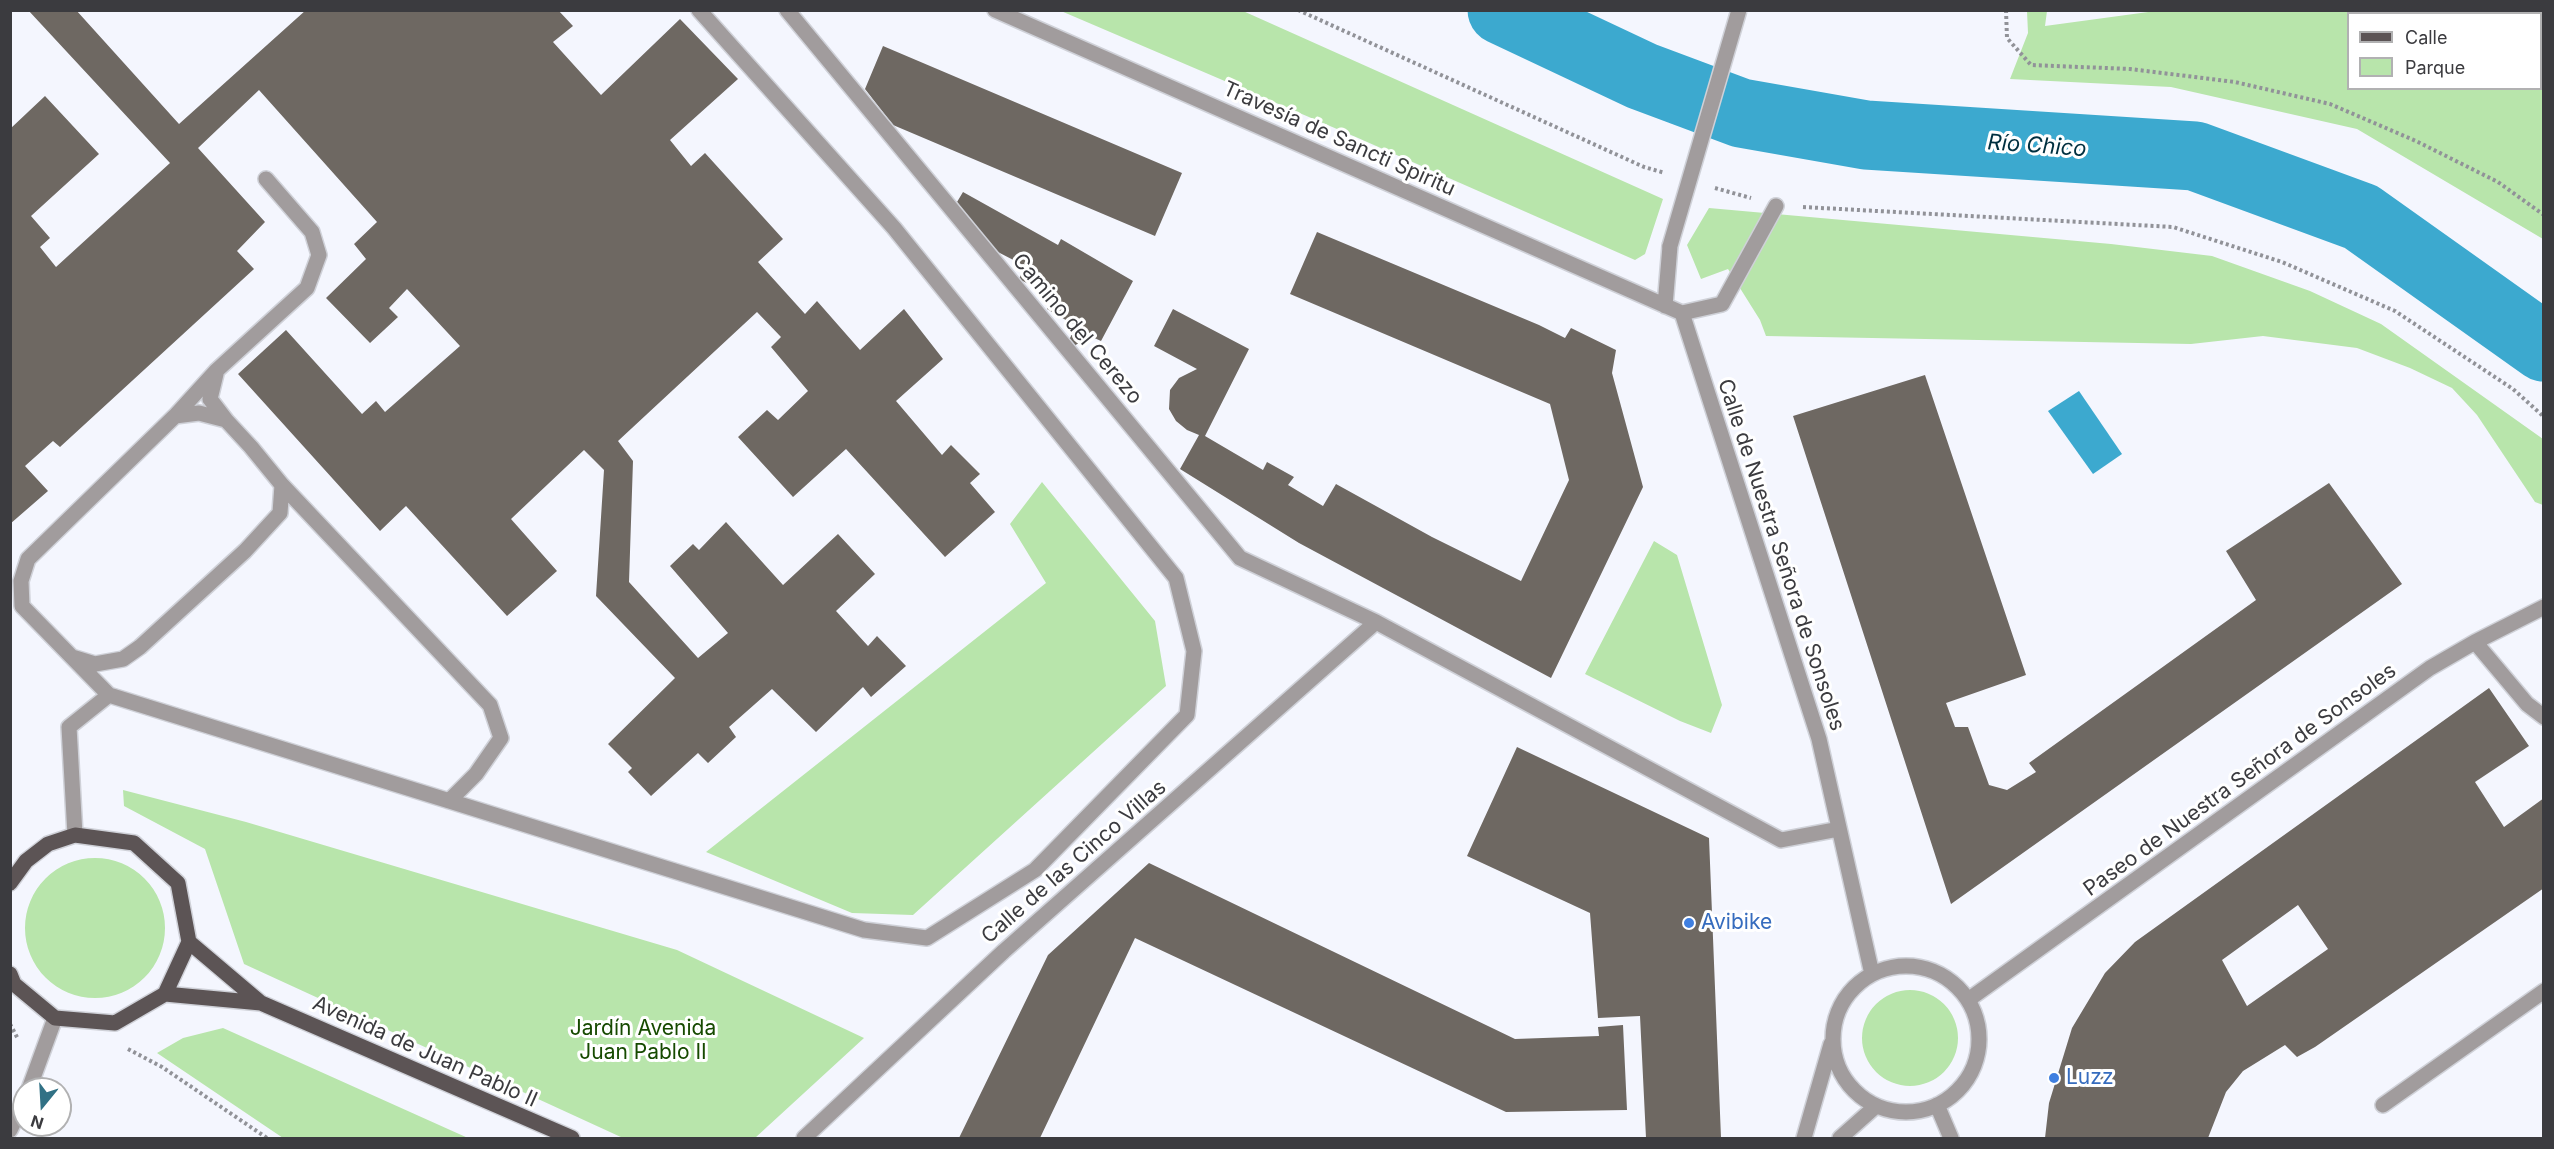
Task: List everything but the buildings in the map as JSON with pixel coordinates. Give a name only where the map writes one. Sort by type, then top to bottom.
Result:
[{"type":"main road","points":[[10,883],[18,862],[48,844],[75,835],[134,843],[178,884],[189,942],[165,994],[115,1023],[55,1018],[14,984],[10,974]]},
{"type":"main road","name":"Avenida de Juan Pablo II","points":[[189,942],[261,1003],[572,1138]]},
{"type":"main road","name":"Avenida de Juan Pablo II","points":[[165,994],[261,1003]]},
{"type":"street","points":[[266,179],[312,232],[319,255],[307,288],[216,371],[175,416],[28,559],[21,582],[22,606],[110,695],[864,930],[927,938],[1035,870],[1186,715],[1194,651],[1176,578],[894,228],[699,10]]},
{"type":"street","name":"Camino del Cerezo","points":[[787,10],[1240,558],[1376,622]]},
{"type":"street","name":"Travesía de Sancti Spiritu","points":[[995,10],[1665,306]]},
{"type":"street","points":[[1739,10],[1670,246],[1665,306],[1682,313],[1722,304],[1776,206]]},
{"type":"street","name":"Calle de Nuestra Señora de Sonsoles","points":[[1682,313],[1819,739],[1872,974]]},
{"type":"street","points":[[216,371],[210,399],[226,420],[282,485],[490,705],[501,738],[476,774],[449,801]]},
{"type":"street","points":[[175,416],[199,413],[226,420]]},
{"type":"street","points":[[72,657],[95,664],[123,659],[140,647],[245,551],[280,513],[282,485]]},
{"type":"street","name":"Paseo de Nuestra Señora de Sonsoles","points":[[1968,1000],[2430,668],[2544,607]]},
{"type":"street","points":[[1376,622],[1781,840],[1839,829]]},
{"type":"street","name":"Calle de las Cinco Villas","points":[[804,1138],[1004,951],[1376,622]]},
{"type":"street","points":[[2475,642],[2527,704],[2544,717]]},
{"type":"street","points":[[75,835],[69,727],[110,695]]},
{"type":"street","points":[[1804,1138],[1832,1041],[1834,1021],[1842,1002],[1855,985],[1872,974],[1893,967],[1915,966],[1935,972],[1954,983],[1968,1000],[1977,1019],[1980,1039],[1977,1059],[1968,1079],[1954,1094],[1937,1105],[1917,1112],[1897,1112],[1876,1106],[1859,1095],[1845,1080],[1836,1062],[1832,1041]]},
{"type":"street","points":[[2383,1105],[2544,991]]},
{"type":"street","points":[[34,1077],[55,1018]]},
{"type":"street","points":[[1937,1105],[1951,1138]]},
{"type":"street","points":[[1840,1138],[1876,1106]]},
{"type":"path","points":[[1298,10],[1644,167],[1666,174]]},
{"type":"path","points":[[2007,10],[2007,38],[2031,66],[2130,69],[2235,82],[2330,104],[2416,141],[2498,182],[2544,215]]},
{"type":"path","points":[[1710,186],[1776,206],[2173,226],[2282,262],[2395,311],[2513,389],[2544,417]]},
{"type":"path","points":[[10,1024],[16,1038],[44,1049]]},
{"type":"path","points":[[121,1048],[132,1049],[162,1067],[267,1138]]},
{"type":"green space","points":[[2163,10],[2360,10],[2365,12],[2347,12],[2347,90],[2542,90],[2543,87],[2543,239],[2357,129],[2171,87],[2010,79],[2028,33],[2027,11],[2047,11],[2045,26]]},
{"type":"green space","points":[[1061,11],[1243,11],[1663,199],[1645,254],[1635,260]]},
{"type":"green space","points":[[1709,208],[2111,244],[2212,256],[2310,291],[2381,324],[2543,439],[2543,505],[2535,502],[2477,415],[2452,388],[2410,368],[2357,348],[2263,336],[2191,344],[1766,336],[1760,320],[1728,269],[1701,279],[1687,245]]},
{"type":"green space","points":[[1042,482],[1155,621],[1166,686],[913,915],[852,913],[706,852],[1046,583],[1010,524]]},
{"type":"green space","points":[[1654,541],[1677,555],[1722,705],[1711,733],[1680,721],[1585,674]]},
{"type":"green space","name":"Jardín Avenida Juan Pablo II","points":[[123,790],[246,822],[677,950],[864,1038],[755,1138],[623,1138],[244,964],[205,849],[124,806]]},
{"type":"green space","points":[[95,858],[122,864],[134,870],[144,879],[153,889],[159,901],[165,928],[159,955],[153,967],[144,977],[134,986],[122,992],[95,998],[68,992],[56,986],[46,977],[37,967],[31,955],[25,928],[31,901],[37,889],[46,879],[56,870],[68,864]]},
{"type":"green space","points":[[1910,990],[1928,994],[1944,1004],[1954,1020],[1958,1038],[1954,1056],[1944,1072],[1928,1082],[1910,1086],[1892,1082],[1876,1072],[1866,1056],[1862,1038],[1866,1020],[1876,1004],[1892,994]]},
{"type":"green space","points":[[223,1028],[468,1138],[283,1138],[157,1053],[183,1038]]},
{"type":"water","points":[[2079,391],[2122,454],[2093,474],[2048,411]]},
{"type":"waterway","name":"Río Chico","points":[[1502,10],[1642,76],[1741,113],[1866,135],[2195,156],[2361,217],[2544,347]]},
{"type":"place","name":"Avibike","points":[[1689,923]]},
{"type":"place","name":"Luzz","points":[[2054,1078]]}]
